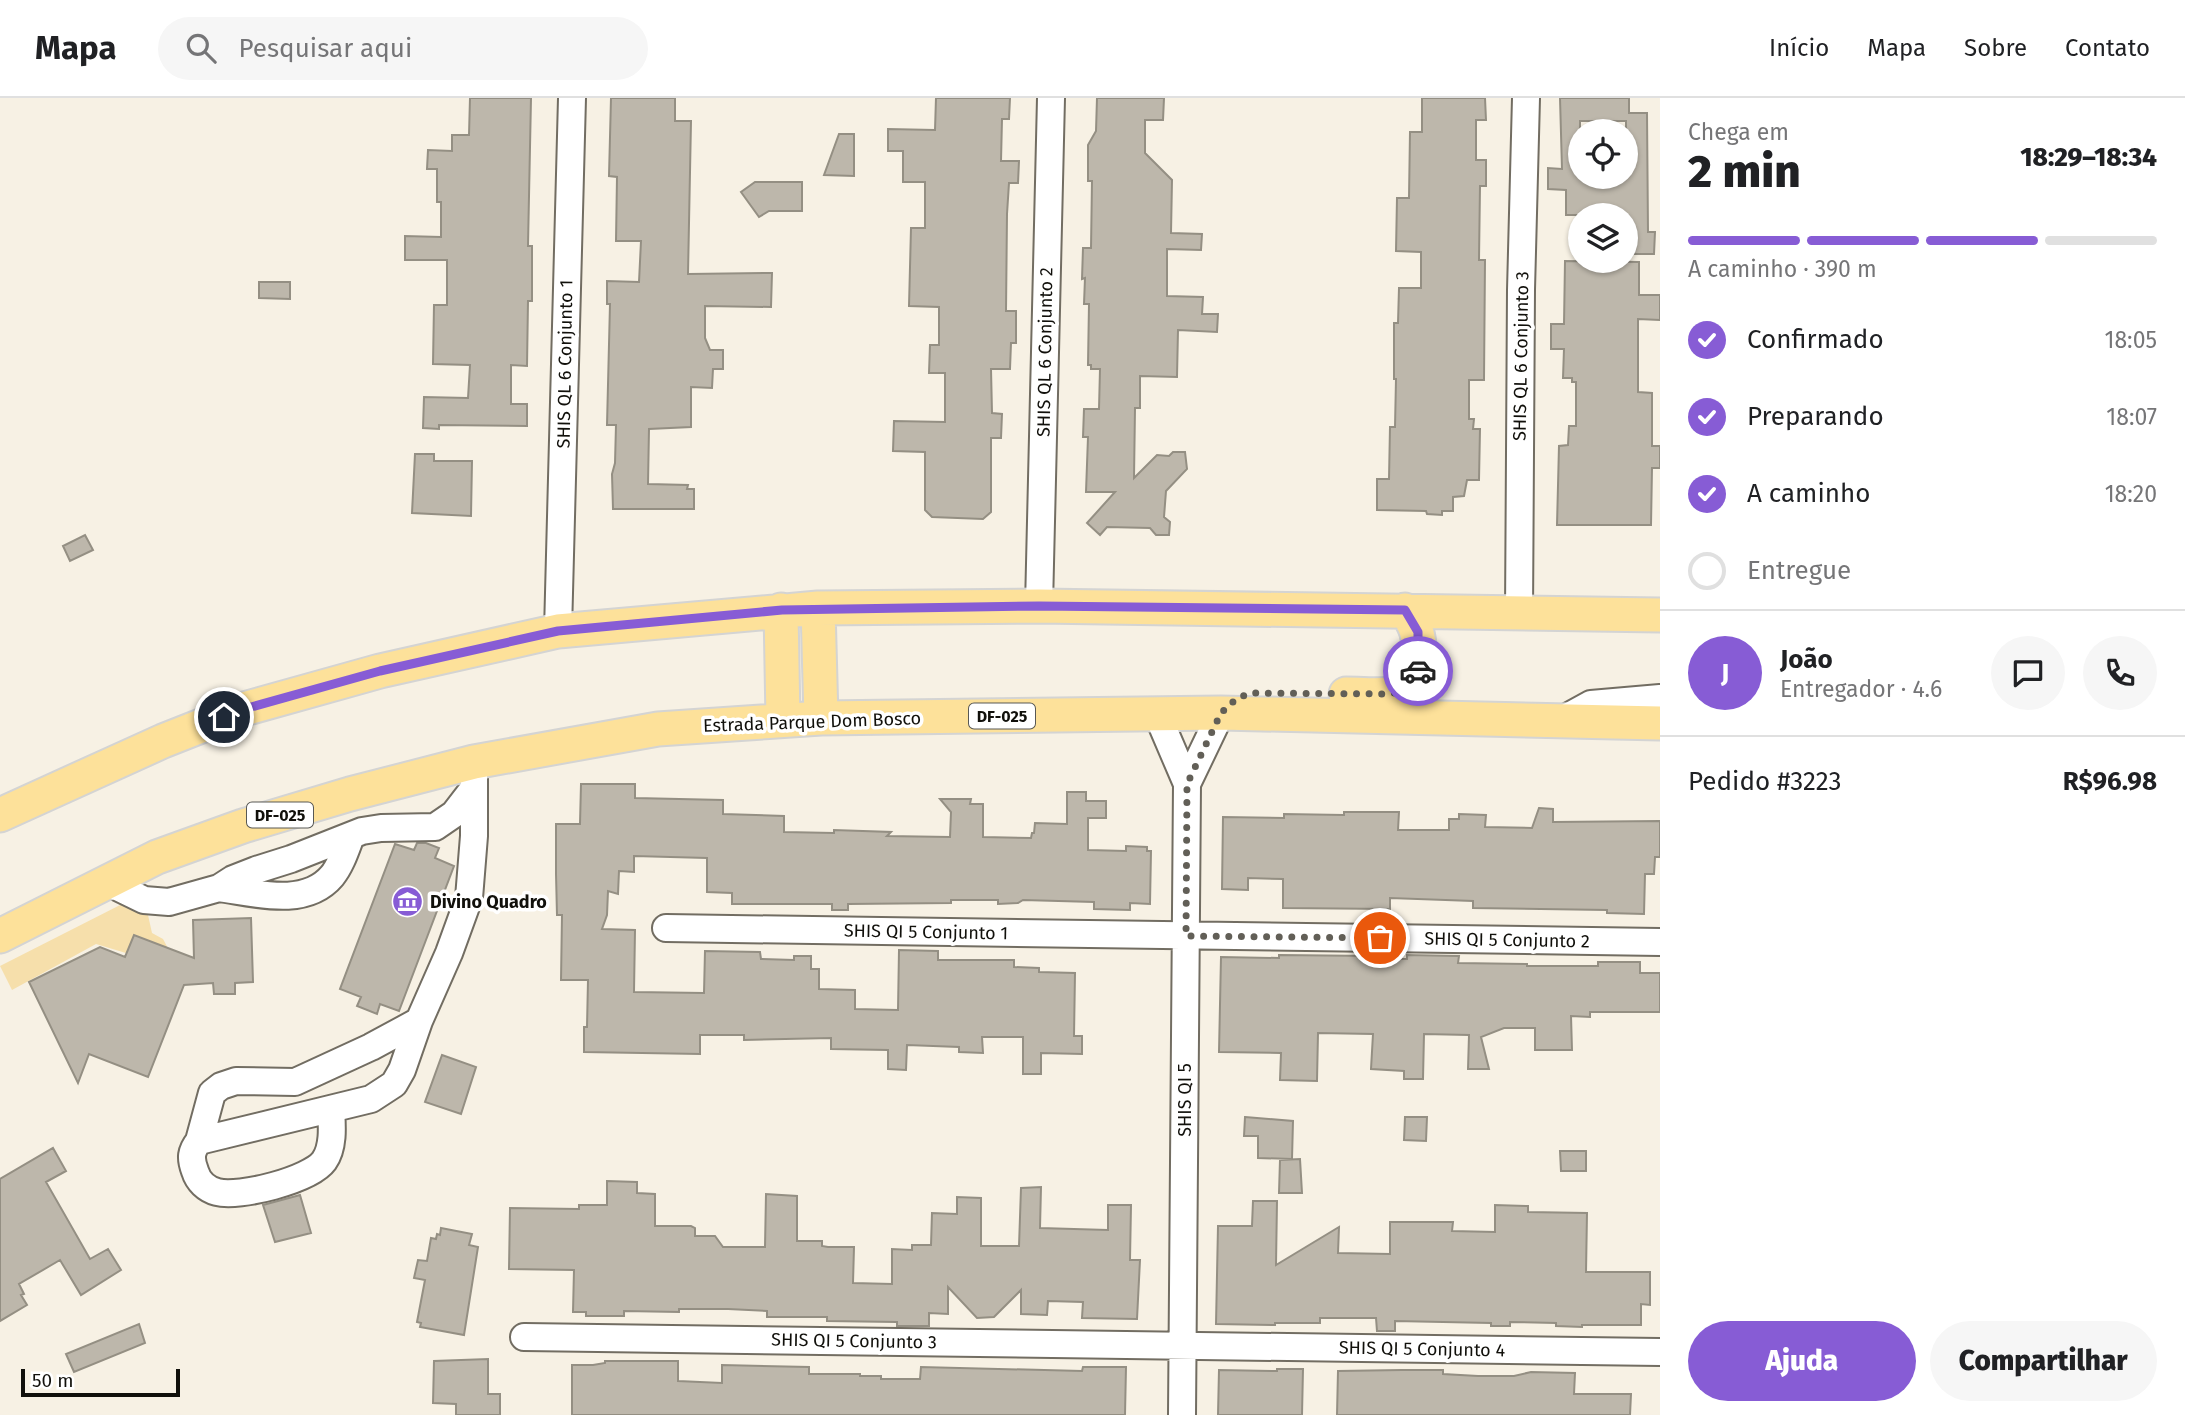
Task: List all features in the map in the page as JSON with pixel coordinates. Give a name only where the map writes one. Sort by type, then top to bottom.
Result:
[{"type":"main road","points":[[0,814],[163,741],[244,709],[380,671],[558,631],[818,608],[1039,606],[1644,615]]},
{"type":"main road","points":[[818,608],[821,718]]},
{"type":"main road","points":[[782,610],[783,720]]},
{"type":"main road","points":[[1221,713],[1236,699],[1250,693],[1390,694],[1403,691],[1413,683],[1418,673],[1419,646],[1418,632],[1405,610]]},
{"type":"main road","name":"Estrada Parque Dom Bosco","points":[[0,936],[157,857],[243,827],[350,794],[474,775],[634,732],[821,718],[1221,713],[1660,723]]},
{"type":"street","name":"SHIS QL 6 Conjunto 1","points":[[558,631],[572,98]]},
{"type":"street","name":"SHIS QL 6 Conjunto 2","points":[[1039,606],[1051,98]]},
{"type":"street","name":"SHIS QL 6 Conjunto 3","points":[[1519,614],[1521,290],[1527,98]]},
{"type":"street","points":[[1644,615],[1660,631]]},
{"type":"street","points":[[1558,722],[1591,705],[1660,698]]},
{"type":"street","name":"SHIS QI 5","points":[[1187,784],[1221,713]]},
{"type":"street","name":"SHIS QI 5","points":[[1157,714],[1187,784],[1182,1415]]},
{"type":"street","points":[[107,882],[144,900],[169,902],[219,888],[233,879],[362,831],[435,827],[454,814],[474,775]]},
{"type":"street","points":[[199,1141],[371,1099],[394,1084],[402,1070],[469,898],[474,836],[474,775]]},
{"type":"street","points":[[435,827],[471,864]]},
{"type":"street","points":[[219,888],[292,896],[319,887],[333,875],[351,836]]},
{"type":"street","name":"SHIS QI 5 Conjunto 1","points":[[666,928],[1186,936]]},
{"type":"street","name":"SHIS QI 5 Conjunto 2","points":[[1186,936],[1660,942]]},
{"type":"street","points":[[331,1109],[330,1147],[323,1162],[309,1174],[231,1194],[216,1192],[205,1186],[196,1175],[191,1159],[192,1149],[199,1141],[212,1093],[222,1086],[236,1081],[295,1082],[371,1047],[419,1021]]},
{"type":"street","name":"SHIS QI 5 Conjunto 3","points":[[524,1337],[1184,1346]]},
{"type":"street","name":"SHIS QI 5 Conjunto 4","points":[[1184,1346],[1660,1352]]},
{"type":"shaded area","points":[[128,901],[146,906],[152,933],[163,939],[179,969],[96,944],[12,990],[0,966]]},
{"type":"building","points":[[470,98],[531,98],[528,246],[532,246],[532,301],[528,301],[527,366],[511,365],[511,404],[527,404],[527,426],[439,425],[439,429],[423,428],[424,397],[468,398],[470,365],[433,364],[434,305],[447,305],[447,260],[405,260],[405,236],[441,237],[437,169],[427,169],[428,150],[452,151],[452,135],[469,135]]},
{"type":"building","points":[[611,98],[675,98],[675,121],[691,121],[688,274],[772,273],[771,307],[705,306],[705,338],[710,350],[723,350],[723,369],[713,369],[712,388],[691,387],[691,427],[649,429],[648,484],[688,485],[687,489],[694,489],[694,509],[613,509],[612,474],[616,425],[607,425],[610,304],[607,304],[607,281],[639,282],[641,241],[616,241],[617,177],[609,176]]},
{"type":"building","points":[[936,98],[1010,98],[1009,119],[1002,119],[1001,161],[1019,161],[1018,183],[1009,183],[1007,214],[1006,311],[1016,311],[1016,343],[1011,343],[1010,369],[991,369],[992,413],[1002,414],[1001,438],[991,438],[991,512],[983,519],[932,517],[925,510],[925,452],[893,451],[894,421],[945,422],[945,373],[929,373],[930,345],[939,345],[939,307],[909,306],[911,228],[925,228],[925,182],[903,182],[903,151],[888,151],[888,129],[935,130]]},
{"type":"building","points":[[1097,98],[1164,98],[1163,120],[1145,120],[1145,153],[1172,180],[1171,233],[1202,234],[1201,250],[1167,249],[1167,296],[1203,297],[1202,314],[1218,314],[1217,332],[1178,330],[1177,377],[1140,376],[1140,408],[1135,408],[1134,478],[1157,455],[1169,456],[1173,452],[1185,452],[1187,469],[1166,491],[1164,517],[1170,522],[1169,535],[1156,535],[1150,528],[1107,527],[1100,535],[1087,523],[1115,492],[1086,492],[1088,437],[1083,437],[1084,409],[1099,409],[1100,369],[1091,369],[1091,365],[1088,365],[1089,304],[1084,304],[1085,278],[1082,279],[1083,248],[1091,248],[1092,181],[1088,181],[1088,145],[1096,131]]},
{"type":"building","points":[[1422,98],[1485,98],[1486,120],[1476,120],[1476,160],[1486,160],[1486,186],[1480,186],[1479,260],[1485,260],[1484,380],[1469,380],[1469,419],[1474,419],[1473,429],[1480,429],[1479,480],[1467,480],[1464,496],[1453,497],[1453,511],[1442,511],[1442,515],[1427,514],[1426,511],[1377,510],[1377,479],[1389,479],[1390,427],[1395,427],[1394,323],[1398,323],[1399,288],[1421,288],[1421,252],[1396,251],[1397,198],[1409,198],[1410,132],[1422,132]]},
{"type":"building","points":[[1560,98],[1629,98],[1629,113],[1647,113],[1648,232],[1655,232],[1654,254],[1638,254],[1638,203],[1568,203],[1566,215],[1566,190],[1548,189],[1548,168],[1562,169]]},
{"type":"building","points":[[839,134],[854,134],[854,176],[824,175]]},
{"type":"building","points":[[755,182],[802,182],[802,211],[769,211],[759,217],[741,192]]},
{"type":"building","points":[[1565,261],[1568,261],[1568,273],[1638,273],[1639,262],[1639,295],[1660,295],[1660,320],[1638,319],[1638,392],[1652,393],[1652,446],[1660,446],[1660,468],[1652,468],[1651,525],[1557,525],[1559,446],[1568,445],[1569,426],[1576,426],[1576,382],[1572,382],[1572,378],[1563,378],[1564,349],[1551,349],[1551,324],[1564,324]]},
{"type":"building","points":[[259,282],[290,282],[290,299],[259,298]]},
{"type":"building","points":[[415,454],[434,454],[434,461],[472,461],[471,516],[412,513]]},
{"type":"building","points":[[85,535],[93,550],[70,561],[63,546]]},
{"type":"building","points":[[581,784],[635,784],[635,798],[723,800],[723,814],[784,816],[784,832],[834,833],[834,830],[891,832],[887,836],[950,837],[951,812],[940,799],[971,799],[970,804],[983,804],[983,837],[1031,838],[1035,823],[1067,824],[1067,792],[1086,792],[1086,801],[1106,801],[1106,818],[1088,818],[1088,850],[1126,851],[1126,846],[1147,847],[1147,851],[1151,851],[1150,904],[1130,903],[1130,910],[1094,909],[1094,902],[1023,900],[1018,903],[998,904],[998,900],[951,900],[951,903],[848,904],[848,910],[832,910],[832,904],[732,904],[732,893],[707,892],[707,858],[634,856],[634,872],[619,871],[618,894],[608,891],[607,915],[602,929],[635,930],[634,992],[704,993],[705,951],[760,952],[761,959],[794,960],[794,956],[811,956],[811,969],[819,969],[819,989],[855,990],[855,1009],[898,1010],[899,950],[938,951],[938,960],[1014,960],[1014,967],[1039,968],[1039,972],[1075,973],[1074,1036],[1082,1036],[1082,1054],[1041,1053],[1041,1074],[1023,1074],[1023,1037],[982,1037],[983,1053],[959,1052],[959,1047],[907,1045],[906,1070],[888,1069],[888,1050],[831,1049],[831,1038],[744,1040],[744,1035],[700,1035],[700,1054],[584,1052],[588,980],[561,980],[562,915],[557,915],[556,874],[556,824],[580,824]]},
{"type":"building","points":[[1539,808],[1553,809],[1553,822],[1660,821],[1660,857],[1655,857],[1654,874],[1645,874],[1644,914],[1607,913],[1607,910],[1473,908],[1473,901],[1390,898],[1390,909],[1283,908],[1283,879],[1248,878],[1248,890],[1222,889],[1223,817],[1284,818],[1284,814],[1399,812],[1398,830],[1449,830],[1449,819],[1459,819],[1459,814],[1486,815],[1485,827],[1532,828]]},
{"type":"building","points":[[417,843],[439,848],[435,858],[454,866],[399,1011],[380,1004],[377,1014],[357,1006],[361,997],[340,989],[395,844],[414,850]]},
{"type":"building","points":[[251,918],[253,982],[235,983],[235,994],[214,994],[213,983],[184,985],[148,1077],[89,1054],[78,1083],[29,982],[100,947],[125,957],[134,935],[194,958],[193,920]]},
{"type":"building","points":[[1279,955],[1372,956],[1372,959],[1407,959],[1407,955],[1459,956],[1458,963],[1527,966],[1598,966],[1598,962],[1640,962],[1640,973],[1660,973],[1660,1012],[1590,1012],[1590,1017],[1571,1016],[1572,1050],[1535,1050],[1535,1028],[1504,1028],[1481,1037],[1489,1069],[1468,1069],[1469,1035],[1424,1034],[1423,1079],[1404,1079],[1404,1071],[1371,1069],[1373,1034],[1318,1033],[1317,1081],[1280,1080],[1281,1053],[1219,1052],[1221,957],[1279,958]]},
{"type":"building","points":[[442,1055],[476,1067],[461,1114],[425,1102]]},
{"type":"building","points":[[1245,1117],[1293,1121],[1292,1159],[1258,1158],[1258,1136],[1244,1136]]},
{"type":"building","points":[[1405,1117],[1427,1117],[1426,1141],[1404,1140]]},
{"type":"building","points":[[53,1148],[66,1171],[46,1182],[90,1259],[108,1249],[121,1270],[81,1295],[60,1260],[19,1284],[27,1305],[0,1321],[0,1179]]},
{"type":"building","points":[[1560,1151],[1586,1151],[1586,1171],[1561,1171]]},
{"type":"building","points":[[1300,1159],[1302,1193],[1279,1193],[1280,1160]]},
{"type":"building","points":[[607,1181],[637,1182],[637,1193],[655,1194],[655,1226],[691,1226],[695,1228],[695,1236],[715,1236],[723,1247],[765,1247],[766,1194],[797,1196],[797,1241],[822,1241],[822,1246],[828,1247],[854,1247],[853,1283],[892,1284],[892,1249],[912,1250],[912,1245],[931,1245],[932,1213],[957,1214],[957,1197],[981,1198],[981,1246],[1019,1246],[1021,1188],[1041,1187],[1040,1228],[1108,1230],[1108,1205],[1131,1205],[1130,1260],[1140,1260],[1137,1319],[1082,1318],[1083,1302],[1048,1301],[1047,1315],[1021,1314],[1021,1290],[994,1317],[977,1318],[948,1287],[948,1314],[929,1313],[929,1326],[897,1326],[897,1322],[827,1321],[827,1317],[767,1317],[767,1311],[728,1309],[624,1311],[624,1316],[586,1316],[586,1312],[573,1312],[574,1270],[509,1269],[510,1208],[579,1209],[579,1205],[607,1205]]},
{"type":"building","points":[[300,1195],[311,1233],[275,1242],[263,1205]]},
{"type":"building","points":[[1253,1201],[1277,1201],[1276,1265],[1339,1227],[1338,1253],[1390,1254],[1390,1222],[1453,1222],[1452,1231],[1495,1232],[1495,1205],[1528,1206],[1528,1212],[1587,1213],[1586,1272],[1650,1272],[1650,1305],[1641,1304],[1641,1325],[1582,1327],[1556,1326],[1556,1323],[1510,1322],[1510,1326],[1491,1326],[1491,1323],[1395,1321],[1395,1331],[1377,1331],[1376,1318],[1320,1318],[1320,1323],[1275,1325],[1216,1324],[1218,1226],[1252,1226]]},
{"type":"building","points":[[441,1228],[472,1234],[469,1245],[478,1247],[464,1335],[420,1327],[421,1323],[417,1322],[425,1280],[414,1278],[418,1260],[427,1261],[431,1238],[436,1239],[437,1234],[440,1235]]},
{"type":"building","points":[[139,1324],[145,1343],[74,1372],[66,1354]]},
{"type":"building","points":[[488,1359],[488,1394],[500,1394],[500,1415],[456,1415],[456,1404],[433,1403],[434,1361]]},
{"type":"building","points":[[605,1361],[678,1361],[678,1381],[722,1383],[722,1365],[809,1367],[809,1374],[860,1374],[881,1376],[881,1379],[920,1379],[921,1367],[1082,1371],[1083,1367],[1126,1367],[1125,1415],[572,1415],[572,1365],[593,1365]]},
{"type":"building","points":[[1303,1369],[1302,1415],[1218,1415],[1219,1370]]},
{"type":"building","points":[[1443,1370],[1443,1374],[1478,1376],[1514,1376],[1531,1372],[1575,1373],[1574,1394],[1631,1394],[1630,1415],[1337,1415],[1338,1371]]},
{"type":"way so far","points":[[1380,938],[1186,936],[1187,784],[1221,713],[1236,699],[1250,693],[1390,694],[1403,691],[1413,683],[1418,671]]},
{"type":"place","name":"Divino Quadro","points":[[407,902]]},
{"type":"route","points":[[224,717],[380,671],[558,631],[818,608],[1039,606],[1405,610],[1418,632],[1418,671]]}]
